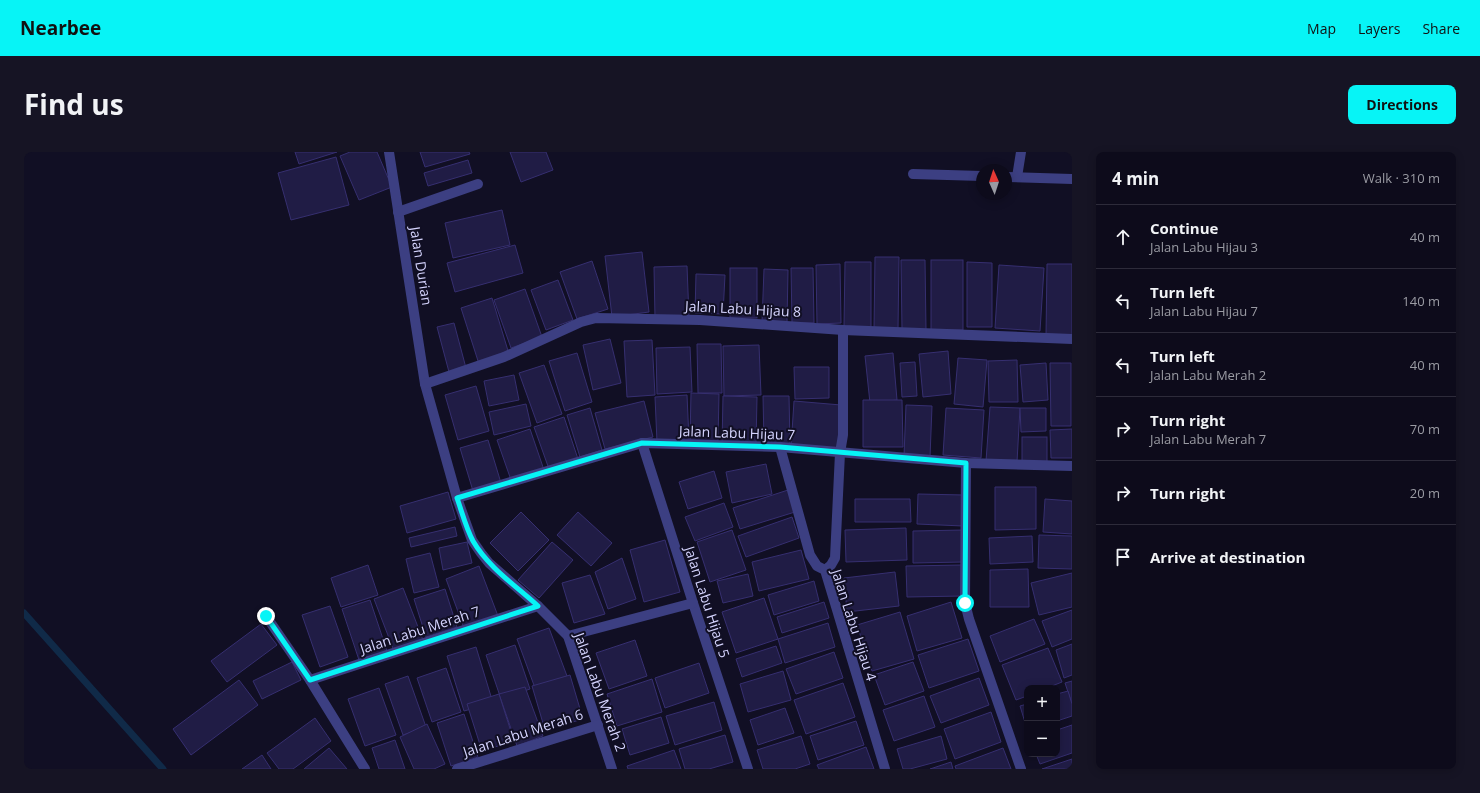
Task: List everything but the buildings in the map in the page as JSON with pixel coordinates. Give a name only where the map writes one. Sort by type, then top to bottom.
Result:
[{"type":"street","name":"Jalan Durian","points":[[389,152],[425,384],[457,498]]},
{"type":"street","points":[[1017,178],[1021,152]]},
{"type":"street","points":[[913,174],[976,176]]},
{"type":"street","points":[[1012,178],[1072,180]]},
{"type":"street","points":[[398,212],[478,184]]},
{"type":"street","name":"Jalan Labu Hijau 8","points":[[425,384],[504,357],[581,322],[596,318],[700,320],[843,330],[1072,339]]},
{"type":"street","points":[[825,570],[831,565],[835,558],[842,435],[843,330]]},
{"type":"street","name":"Jalan Labu Hijau 7","points":[[457,498],[642,443],[780,447],[966,463],[1072,466]]},
{"type":"street","name":"Jalan Labu Hijau 5","points":[[642,443],[748,769]]},
{"type":"street","name":"Jalan Labu Hijau 4","points":[[780,447],[810,555],[817,566],[825,570],[885,769]]},
{"type":"street","points":[[966,463],[965,603],[969,619],[1021,769]]},
{"type":"street","name":"Jalan Labu Merah 2","points":[[457,498],[472,540],[489,563],[538,606],[568,636],[612,769]]},
{"type":"street","points":[[568,636],[693,603]]},
{"type":"street","name":"Jalan Labu Merah 7","points":[[310,680],[538,606]]},
{"type":"street","points":[[266,616],[310,680],[365,769]]},
{"type":"street","name":"Jalan Labu Merah 6","points":[[457,769],[598,725]]},
{"type":"waterway","points":[[24,613],[163,769]]},
{"type":"route","points":[[266,616],[310,680],[538,606],[489,563],[472,540],[457,498],[642,443],[780,447],[966,463],[965,603]]}]
